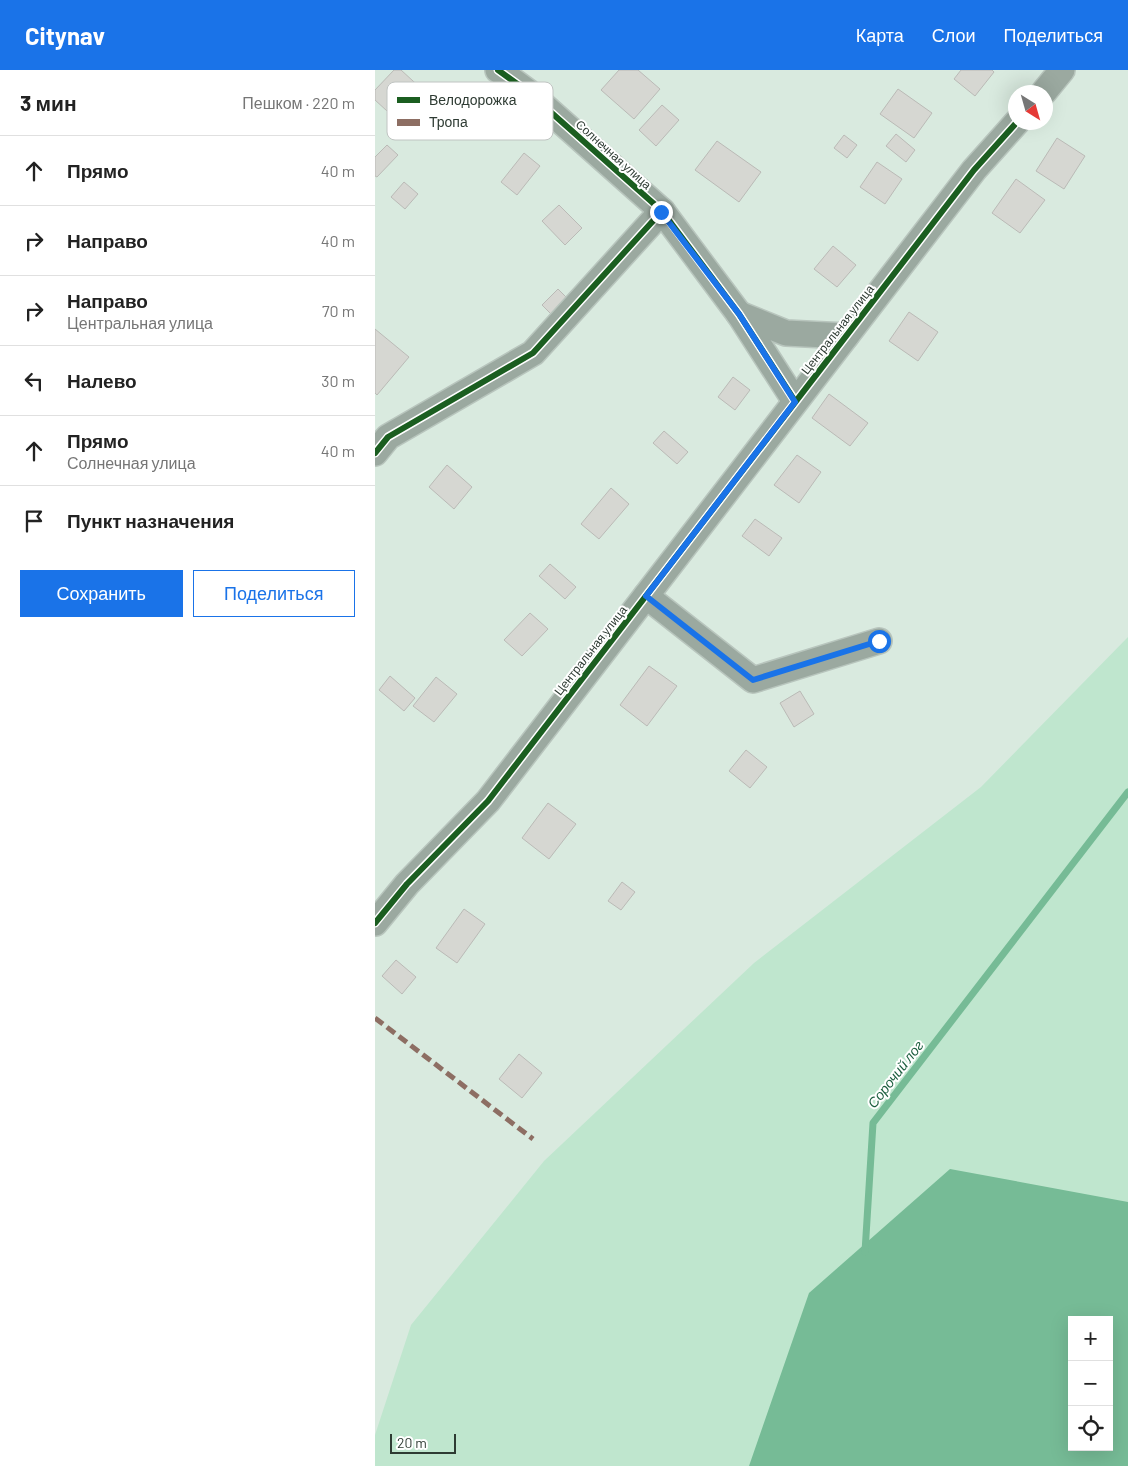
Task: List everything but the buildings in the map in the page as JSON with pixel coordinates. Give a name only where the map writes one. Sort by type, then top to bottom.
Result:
[{"type":"street","name":"Солнечная улица","points":[[498,70],[515,82]]},
{"type":"street","points":[[1050,85],[1063,70]]},
{"type":"street","name":"Солнечная улица","points":[[553,114],[661,212],[739,314],[795,402]]},
{"type":"street","name":"Центральная улица","points":[[375,922],[407,884],[488,801],[974,170],[1010,130]]},
{"type":"street","points":[[375,452],[388,437],[533,353],[661,212]]},
{"type":"street","points":[[739,314],[786,333],[847,336]]},
{"type":"street","points":[[646,596],[753,680],[879,641]]},
{"type":"shaded area","points":[[1128,637],[1128,1466],[375,1466],[375,1435],[411,1325],[544,1161],[754,963],[981,787]]},
{"type":"shaded area","points":[[950,1169],[1128,1202],[1128,1466],[749,1466],[809,1293]]},
{"type":"waterway","name":"Сорочий лог","points":[[865,1252],[873,1123],[1128,792]]},
{"type":"marked path","points":[[375,1018],[533,1139]]},
{"type":"cycle path","points":[[498,70],[515,82]]},
{"type":"cycle path","points":[[553,114],[662,211],[739,314],[795,401]]},
{"type":"cycle path","points":[[375,923],[407,884],[488,801],[974,170],[1010,130]]},
{"type":"cycle path","points":[[375,453],[388,437],[533,353],[662,211]]},
{"type":"route","points":[[661,212],[739,314],[795,402],[646,596],[753,680],[879,641]]}]
